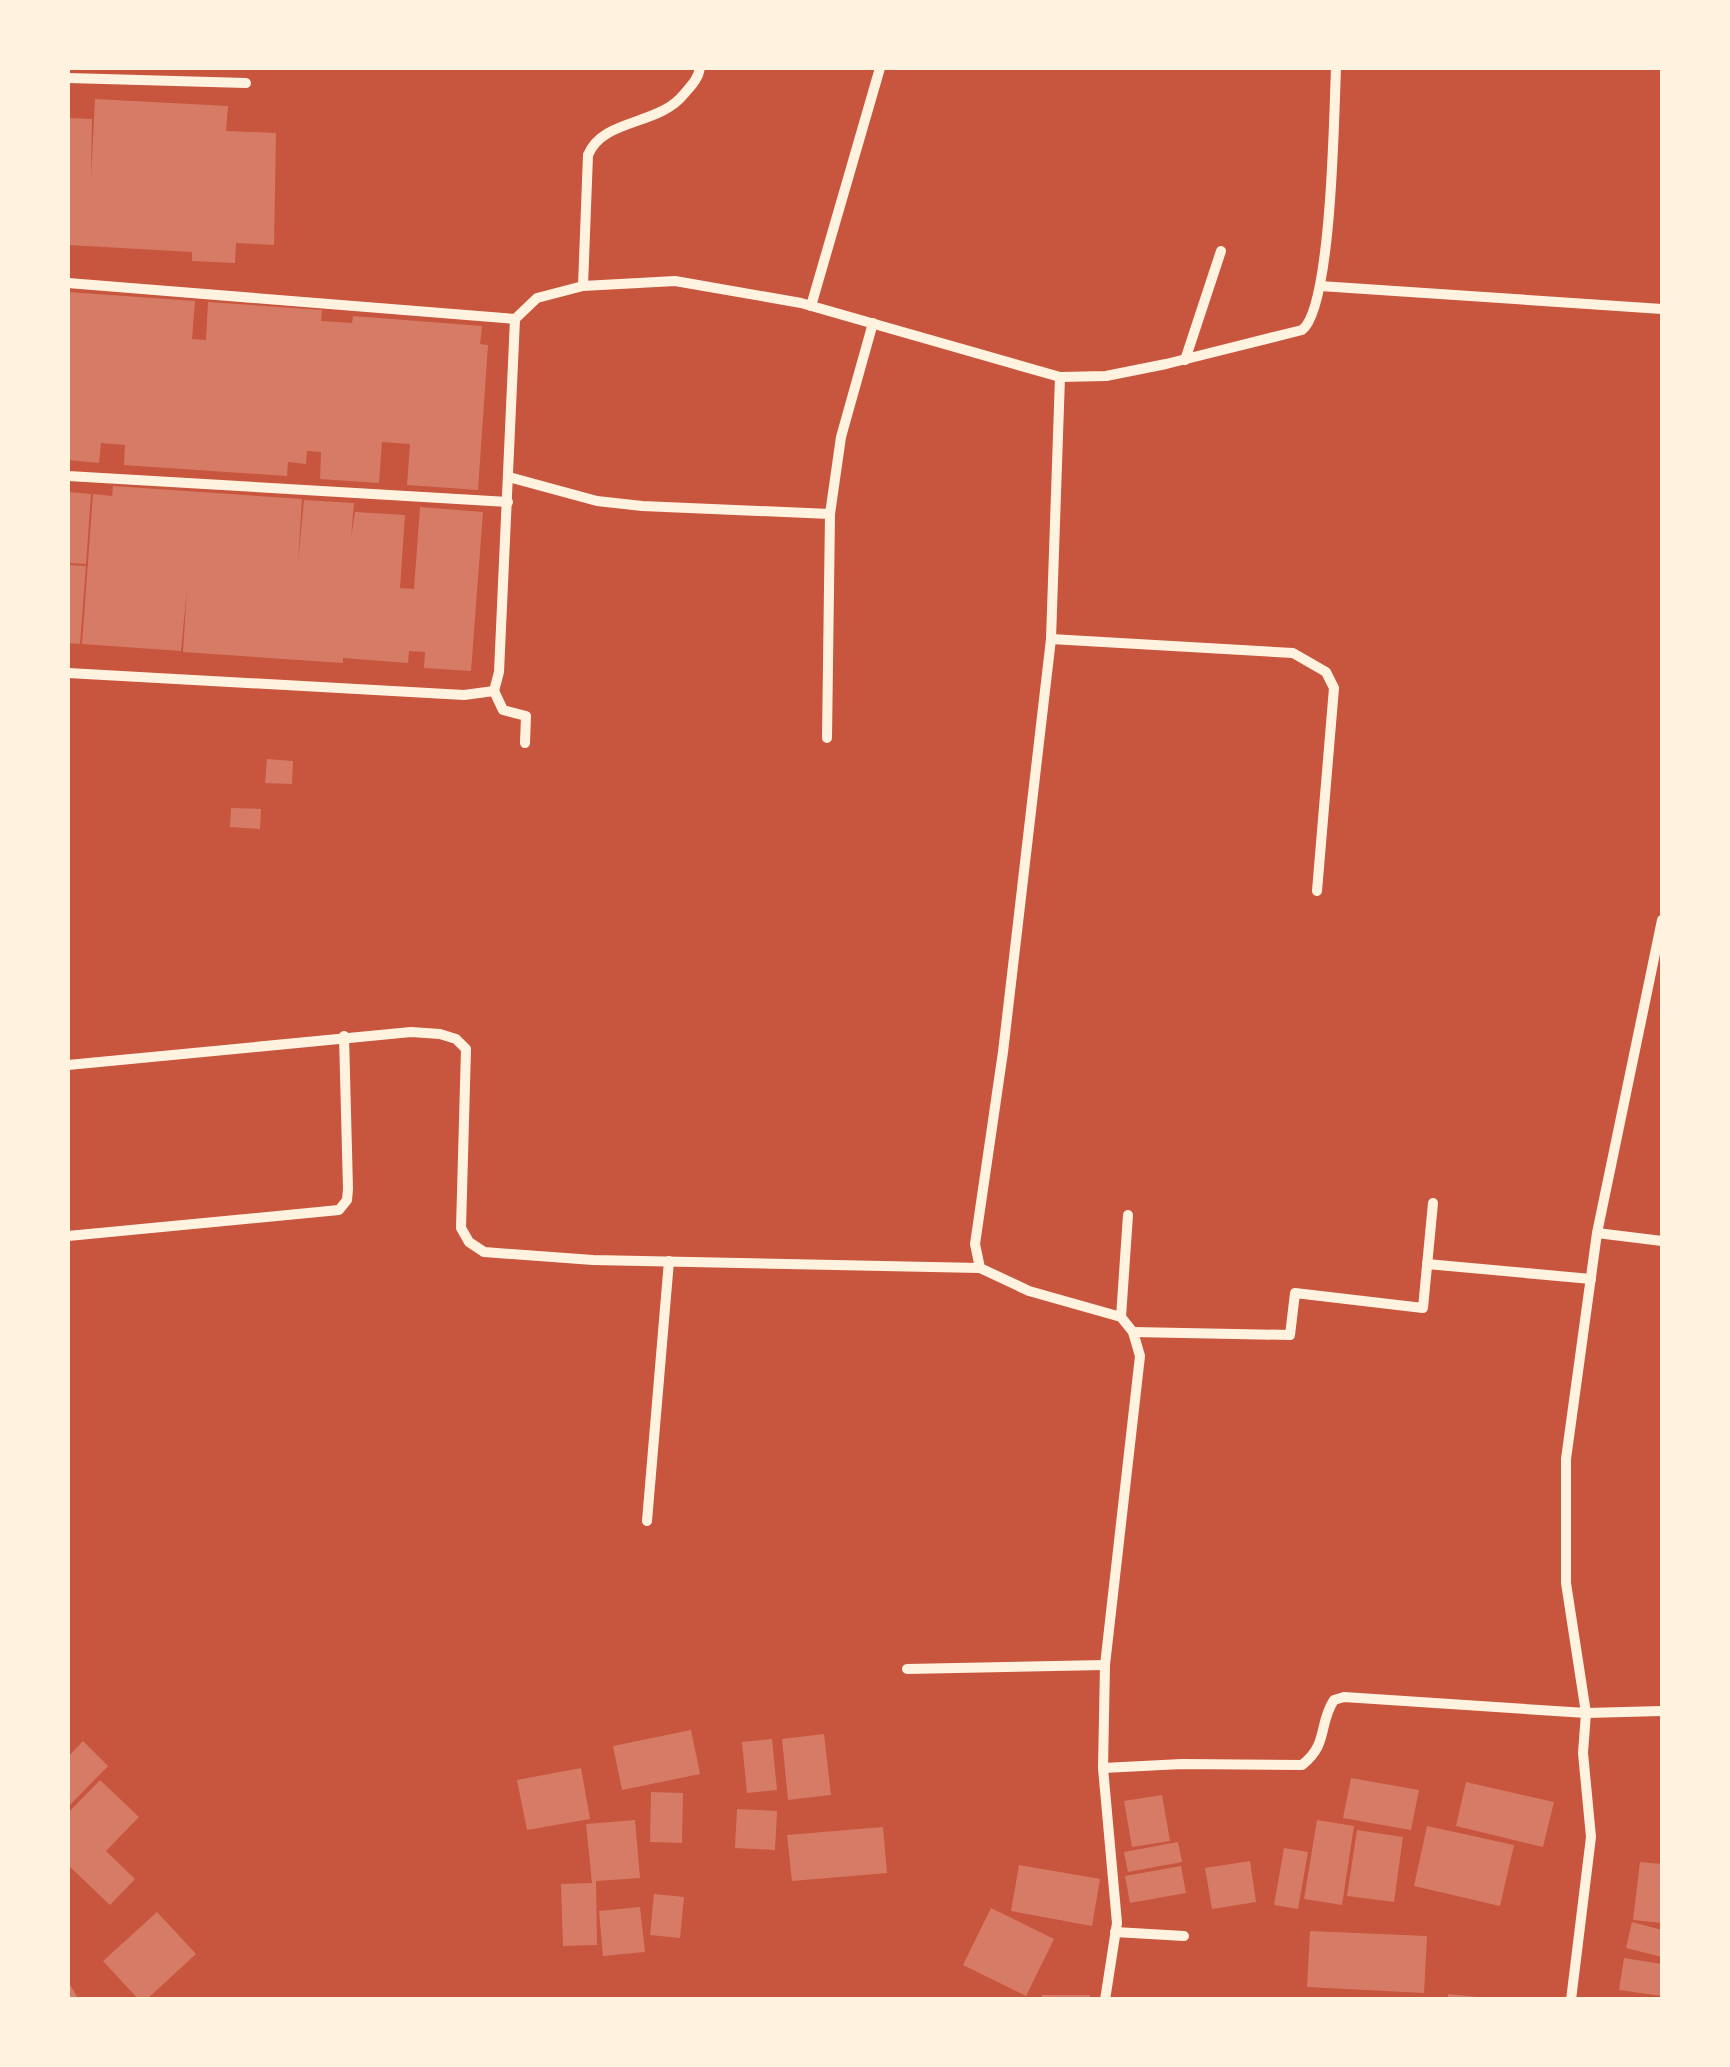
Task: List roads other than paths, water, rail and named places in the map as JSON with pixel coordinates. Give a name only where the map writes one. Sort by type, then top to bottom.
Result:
[{"type":"street","points":[[583,286],[588,155],[593,142],[603,134],[672,109],[698,78],[700,68]]},
{"type":"street","points":[[811,306],[880,68]]},
{"type":"street","points":[[525,743],[526,716],[503,710],[494,691],[500,672],[514,319],[537,298],[583,286],[675,281],[718,286],[873,322],[1060,377],[1106,376],[1302,330],[1311,322],[1320,286],[1330,209],[1336,68]]},
{"type":"street","points":[[68,78],[246,83]]},
{"type":"street","points":[[1185,360],[1220,251]]},
{"type":"street","points":[[68,283],[514,319]]},
{"type":"street","points":[[1320,286],[1662,309]]},
{"type":"street","points":[[827,738],[830,514],[841,436],[873,322]]},
{"type":"street","points":[[980,1268],[975,1244],[1003,1052],[1051,640],[1060,377]]},
{"type":"street","points":[[68,476],[508,502]]},
{"type":"street","points":[[509,477],[597,501],[830,514]]},
{"type":"street","points":[[1051,640],[1293,653],[1326,672],[1334,688],[1318,891]]},
{"type":"street","points":[[68,673],[464,695],[494,691]]},
{"type":"street","points":[[1571,2000],[1591,1837],[1583,1754],[1586,1713],[1566,1582],[1566,1476],[1597,1233],[1662,920]]},
{"type":"street","points":[[68,1066],[344,1036],[440,1034],[456,1039],[466,1049],[461,1228],[469,1242],[484,1252],[980,1268],[1029,1291],[1121,1317],[1133,1332],[1140,1356],[1105,1665],[1103,1768],[1115,1932],[1105,2000]]},
{"type":"street","points":[[68,1236],[339,1210],[347,1200],[348,1188],[344,1036]]},
{"type":"street","points":[[1133,1332],[1290,1335],[1295,1293],[1423,1308],[1433,1203]]},
{"type":"street","points":[[1121,1317],[1128,1215]]},
{"type":"street","points":[[1597,1233],[1662,1241]]},
{"type":"street","points":[[647,1521],[670,1261]]},
{"type":"street","points":[[1428,1264],[1590,1278]]},
{"type":"street","points":[[907,1669],[1105,1665]]},
{"type":"street","points":[[1103,1768],[1302,1764],[1315,1754],[1323,1737],[1327,1710],[1334,1700],[1344,1698],[1586,1713],[1662,1711]]},
{"type":"street","points":[[1115,1932],[1184,1936]]}]
